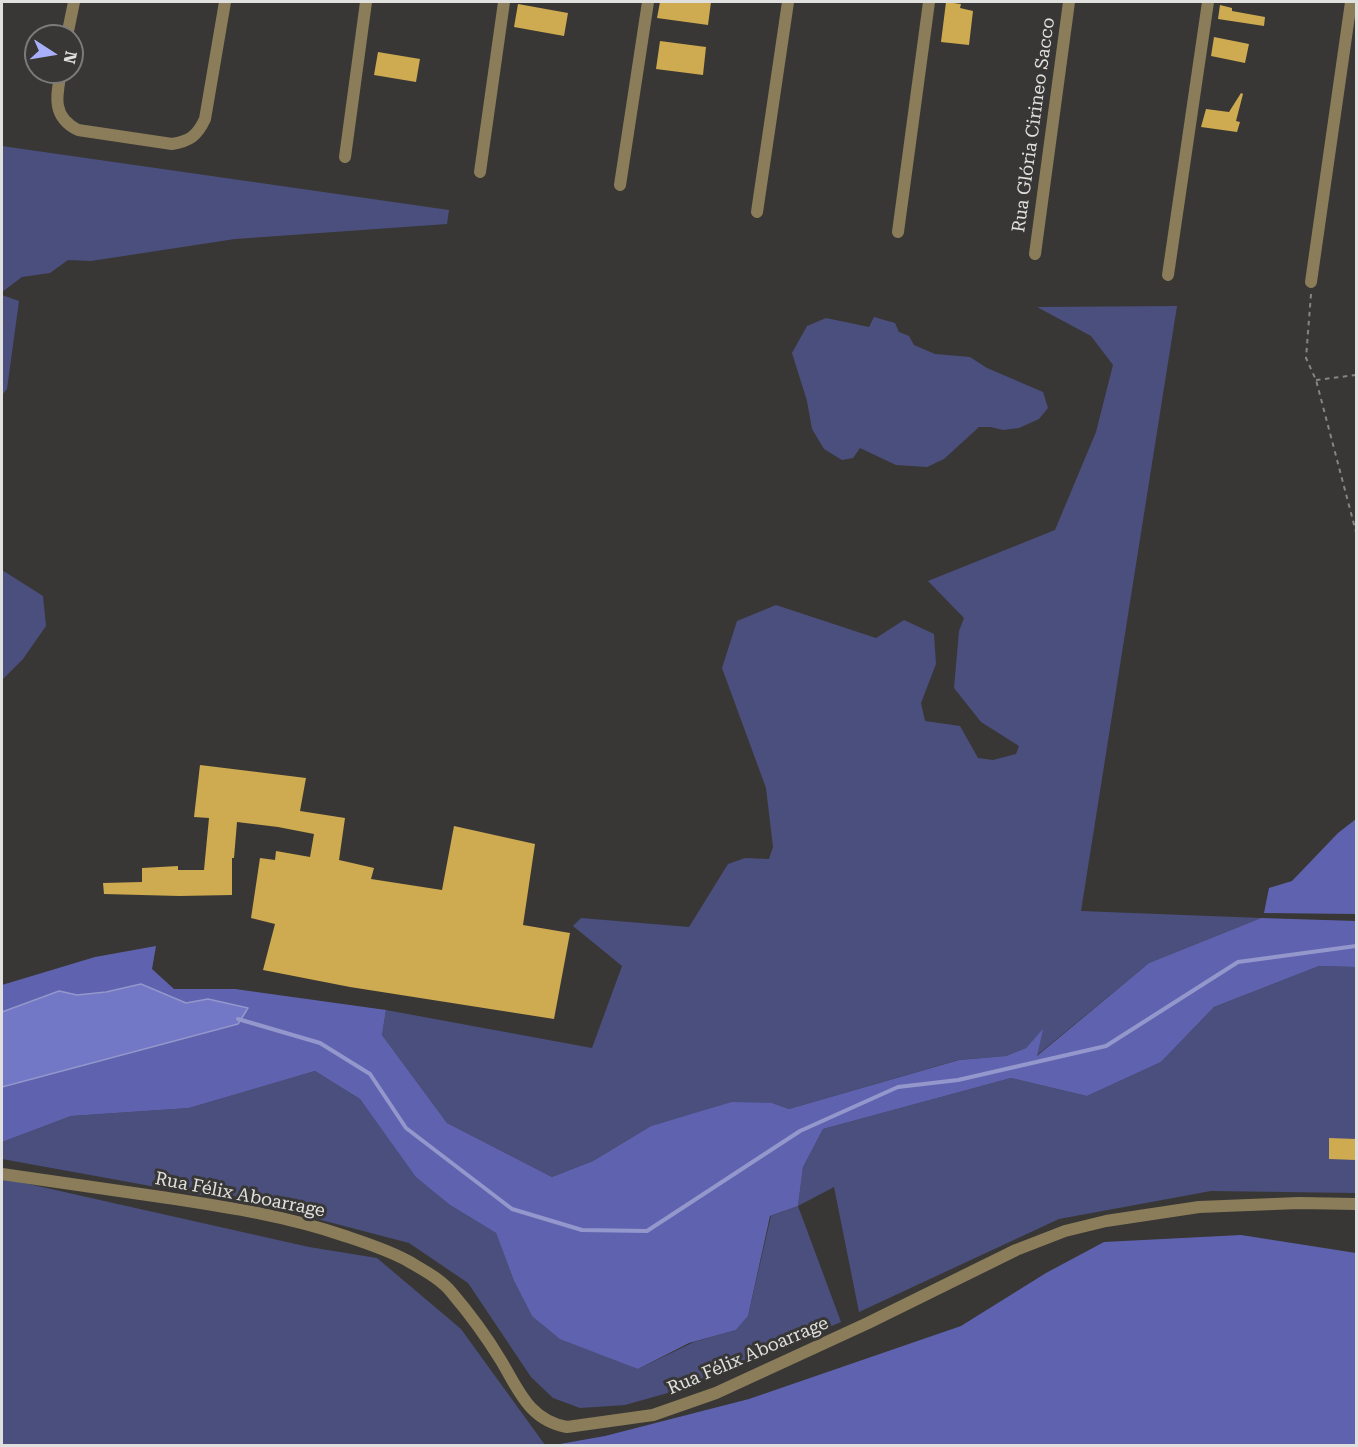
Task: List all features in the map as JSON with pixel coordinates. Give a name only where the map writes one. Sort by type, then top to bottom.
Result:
[{"type":"street","points":[[69,24],[74,2]]},
{"type":"street","points":[[59,84],[58,106],[62,118],[66,124],[78,130],[172,144],[187,142],[198,133],[205,119],[225,2]]},
{"type":"street","points":[[345,157],[366,2]]},
{"type":"street","points":[[480,172],[504,2]]},
{"type":"street","points":[[620,185],[648,2]]},
{"type":"street","points":[[757,212],[788,2]]},
{"type":"street","points":[[898,232],[929,2]]},
{"type":"street","name":"Rua Glória Cirineo Sacco","points":[[1035,254],[1069,2]]},
{"type":"street","points":[[1168,275],[1208,2]]},
{"type":"street","points":[[1311,282],[1351,2]]},
{"type":"street","name":"Rua Félix Aboarrage","points":[[2,1174],[283,1218],[328,1230],[382,1249],[406,1260],[451,1291],[500,1359],[514,1387],[532,1408],[546,1419],[567,1427],[653,1415],[716,1393],[868,1323],[1016,1250],[1065,1231],[1106,1221],[1199,1207],[1299,1203],[1356,1204]]},
{"type":"path","points":[[1311,282],[1306,358],[1316,380],[1356,532]]},
{"type":"path","points":[[1316,380],[1356,375]]},
{"type":"shaded area","points":[[2,146],[449,210],[447,224],[235,239],[91,261],[68,260],[50,273],[22,277],[2,292]]},
{"type":"shaded area","points":[[2,295],[19,301],[7,389],[2,395]]},
{"type":"shaded area","points":[[1177,306],[1081,911],[1261,918],[1149,963],[1036,1056],[1042,1031],[1026,1048],[1006,1056],[958,1060],[789,1109],[772,1103],[686,1116],[651,1126],[593,1161],[552,1177],[447,1123],[382,1035],[386,1010],[592,1048],[622,966],[573,926],[581,918],[689,927],[728,864],[745,858],[769,859],[773,847],[766,788],[722,668],[737,621],[776,605],[876,638],[904,620],[934,634],[936,664],[921,703],[925,721],[960,726],[978,758],[993,760],[1016,754],[1019,746],[981,722],[954,688],[959,631],[964,618],[928,581],[1055,530],[1096,432],[1113,365],[1091,336],[1037,307]]},
{"type":"shaded area","points":[[874,317],[895,323],[899,332],[909,336],[914,345],[935,354],[970,357],[987,368],[1043,392],[1048,408],[1039,419],[1019,428],[1003,430],[979,427],[944,459],[927,467],[896,465],[860,448],[853,458],[842,460],[824,449],[812,429],[807,401],[792,353],[807,326],[826,318],[869,327]]},
{"type":"shaded area","points":[[2,570],[43,596],[46,626],[23,659],[2,680]]},
{"type":"shaded area","points":[[1356,819],[1356,914],[1264,913],[1269,888],[1292,881],[1338,833]]},
{"type":"shaded area","points":[[1261,918],[1356,921],[1356,967],[1319,966],[1214,1007],[1161,1062],[1087,1096],[1011,1078],[823,1129],[803,1167],[798,1206],[770,1216],[748,1316],[736,1330],[689,1343],[638,1369],[560,1339],[532,1316],[514,1281],[496,1233],[450,1205],[416,1177],[360,1099],[315,1071],[189,1108],[71,1116],[2,1142],[2,1087],[239,1024],[208,999],[186,1003],[141,984],[106,992],[77,995],[59,991],[2,1012],[2,985],[95,957],[156,946],[152,969],[174,989],[235,989],[386,1010],[382,1035],[447,1123],[552,1177],[593,1161],[651,1126],[732,1102],[772,1103],[789,1109],[959,1060],[1006,1056],[1026,1048],[1043,1029],[1037,1056],[1149,963]]},
{"type":"shaded area","points":[[1319,966],[1356,967],[1356,1193],[1211,1191],[1059,1219],[859,1312],[834,1187],[798,1206],[803,1167],[823,1129],[1011,1078],[1087,1096],[1161,1062],[1214,1007]]},
{"type":"shaded area","points":[[141,984],[186,1003],[208,999],[248,1008],[238,1024],[2,1087],[2,1012],[59,991],[77,995],[106,992]]},
{"type":"shaded area","points":[[315,1071],[360,1099],[417,1177],[450,1205],[496,1233],[514,1281],[532,1316],[638,1369],[694,1342],[736,1330],[748,1316],[771,1216],[798,1206],[841,1322],[689,1387],[625,1405],[580,1408],[553,1398],[531,1377],[468,1283],[409,1243],[283,1210],[2,1159],[2,1142],[71,1116],[189,1108]]},
{"type":"shaded area","points":[[2,1178],[309,1247],[377,1258],[461,1329],[545,1445],[2,1446]]},
{"type":"shaded area","points":[[1241,1235],[1356,1253],[1356,1445],[554,1445],[605,1436],[749,1399],[961,1326],[1046,1273],[1104,1242]]},
{"type":"building","points":[[660,2],[711,2],[708,25],[657,18]]},
{"type":"building","points":[[946,2],[961,4],[960,8],[973,11],[969,45],[941,42]]},
{"type":"building","points":[[518,4],[568,13],[564,36],[514,27]]},
{"type":"building","points":[[1220,5],[1232,8],[1232,11],[1265,17],[1264,26],[1218,19]]},
{"type":"building","points":[[1214,37],[1249,44],[1245,63],[1211,56]]},
{"type":"building","points":[[660,41],[706,47],[703,75],[656,69]]},
{"type":"building","points":[[378,52],[420,59],[416,82],[374,75]]},
{"type":"building","points":[[1241,93],[1243,94],[1236,121],[1240,122],[1237,132],[1201,127],[1206,109],[1229,112]]},
{"type":"building","points":[[200,765],[306,778],[300,811],[345,818],[339,860],[374,868],[371,879],[442,890],[454,826],[535,844],[523,925],[570,933],[554,1019],[350,987],[263,970],[275,924],[251,918],[260,858],[275,860],[276,851],[310,857],[314,834],[237,822],[234,858],[232,858],[232,895],[104,894],[103,883],[142,882],[142,868],[178,866],[178,870],[204,870],[209,818],[194,817]]},
{"type":"building","points":[[1329,1138],[1356,1139],[1356,1160],[1329,1159]]},
{"type":"waterway","points":[[238,1019],[320,1043],[370,1074],[406,1128],[512,1209],[582,1230],[647,1231],[800,1131],[898,1087],[958,1080],[1106,1046],[1238,962],[1356,946]]}]
